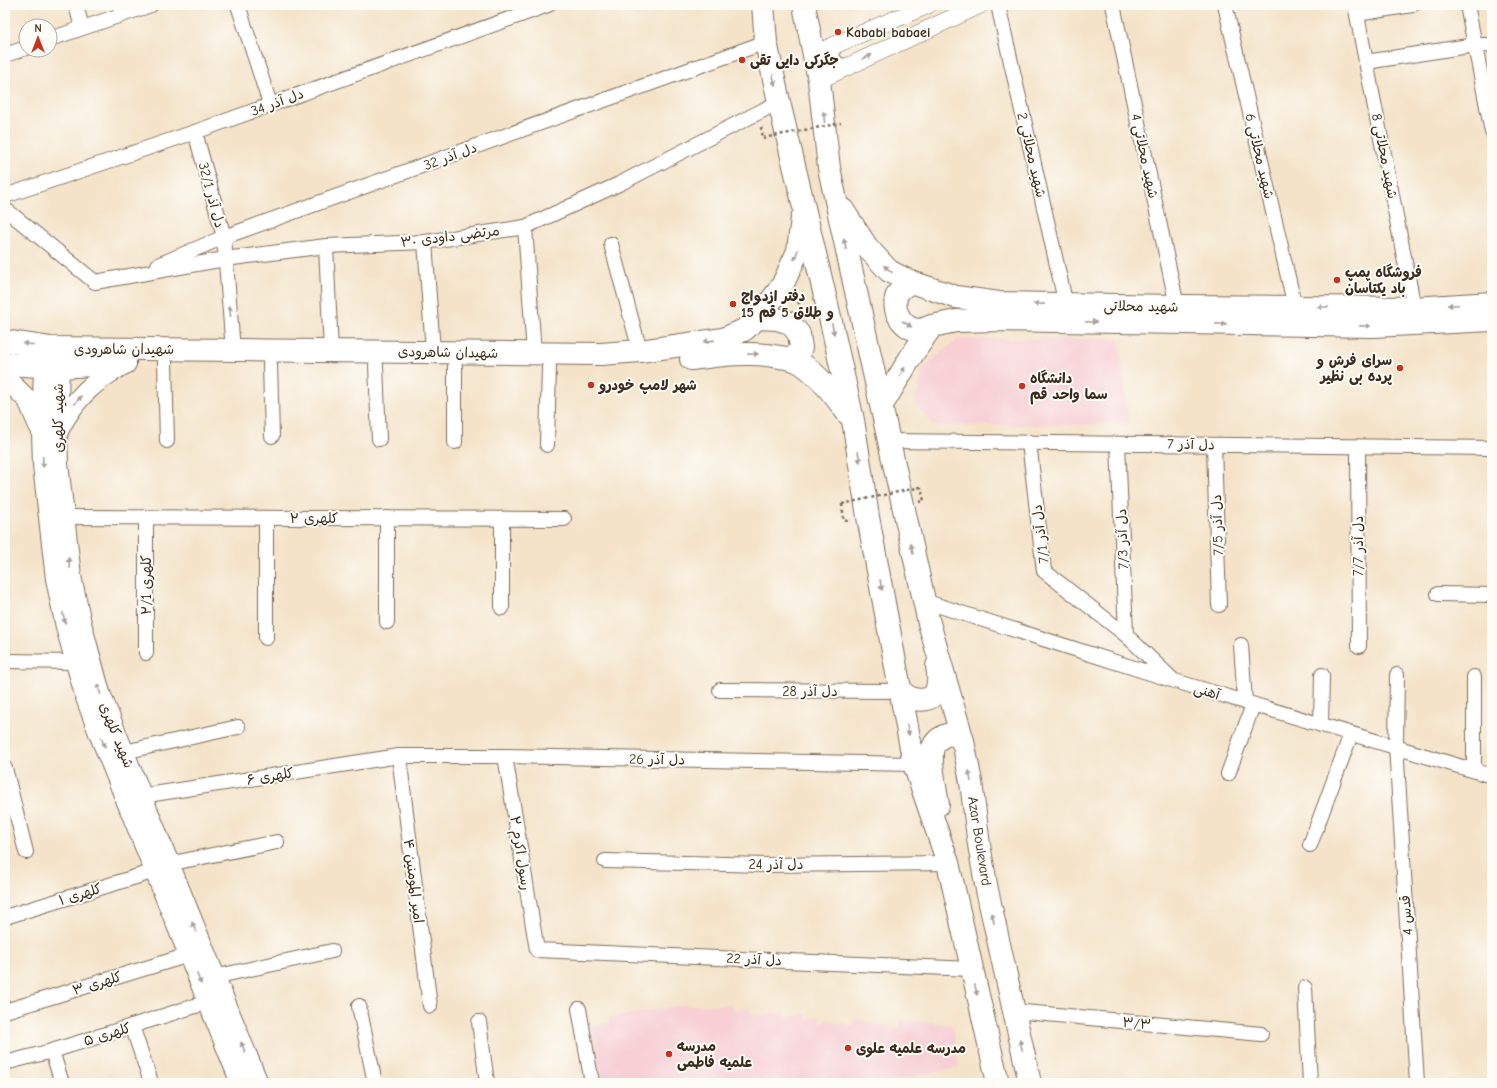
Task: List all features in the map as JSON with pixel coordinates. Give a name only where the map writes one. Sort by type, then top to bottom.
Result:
[{"type":"main road","points":[[756,5],[804,203],[853,420],[868,517],[914,764],[946,856]]},
{"type":"main road","points":[[763,5],[766,42]]},
{"type":"main road","name":"Azar Boulevard","points":[[804,5],[819,80],[829,168],[834,196],[882,405],[929,623],[963,741],[971,782],[979,845],[987,890],[1030,1083]]},
{"type":"main road","name":"شهید محلاتی","points":[[834,196],[867,247],[889,271],[910,282],[956,297],[999,303],[1066,305],[1414,308],[1492,303]]},
{"type":"main road","name":"شهیدان شاهرودی","points":[[5,340],[51,361],[455,366],[640,351],[723,339],[744,330],[758,318],[782,286],[798,251],[804,203]]},
{"type":"main road","name":"شهید محلاتی","points":[[910,282],[900,290],[895,303],[898,316],[907,326],[920,330],[956,321],[997,320],[1374,326],[1492,320]]},
{"type":"main road","points":[[758,318],[777,319],[790,323],[799,334],[800,348],[794,360]]},
{"type":"main road","points":[[882,405],[912,355],[932,326]]},
{"type":"main road","name":"شهیدان شاهرودی","points":[[5,364],[233,350],[433,351],[542,360],[601,368],[644,365],[727,354],[764,354],[794,360],[815,375],[837,399],[853,420]]},
{"type":"main road","name":"شهید کلهری","points":[[51,361],[49,433],[43,465],[56,578],[83,660],[100,693],[141,796],[189,955],[241,1083]]},
{"type":"main road","points":[[5,378],[28,400],[49,433],[86,390],[109,372],[126,363]]},
{"type":"main road","name":"شهید کلهری","points":[[49,433],[58,464],[71,576],[83,660],[86,698],[162,868],[214,977],[258,1083]]},
{"type":"main road","points":[[900,691],[913,699],[924,700],[934,695],[939,686],[938,672],[929,623]]},
{"type":"main road","points":[[963,741],[956,735],[948,734],[940,738],[934,745],[932,757],[946,856],[998,1083]]},
{"type":"street","points":[[76,5],[82,28]]},
{"type":"street","points":[[58,36],[151,5]]},
{"type":"street","points":[[238,5],[270,104]]},
{"type":"street","name":"دل آذر 34","points":[[5,196],[195,132],[548,5]]},
{"type":"street","points":[[814,54],[912,8],[928,5]]},
{"type":"street","points":[[819,80],[980,5]]},
{"type":"street","name":"شهید محلاتی 2","points":[[998,5],[1066,305]]},
{"type":"street","name":"شهید محلاتی 4","points":[[1113,5],[1177,306]]},
{"type":"street","name":"شهید محلاتی 6","points":[[1225,5],[1295,307]]},
{"type":"street","points":[[1356,10],[1412,5]]},
{"type":"street","points":[[1467,5],[1492,132]]},
{"type":"street","name":"شهید محلاتی 8","points":[[1356,10],[1414,308]]},
{"type":"street","name":"دل آذر 32","points":[[135,274],[224,237],[766,42]]},
{"type":"street","points":[[837,44],[832,51],[833,59],[839,65],[848,66]]},
{"type":"street","points":[[1366,62],[1475,44],[1492,45]]},
{"type":"street","points":[[5,55],[18,51]]},
{"type":"street","name":"۳۰ مرتضی داودی","points":[[5,209],[95,282],[225,259],[326,246],[425,242],[525,227],[619,184],[779,102]]},
{"type":"street","name":"دل آذر 32/1","points":[[195,132],[224,237],[233,350]]},
{"type":"street","points":[[525,227],[542,360],[547,445]]},
{"type":"street","points":[[425,242],[433,351]]},
{"type":"street","points":[[611,244],[640,351]]},
{"type":"street","points":[[326,246],[331,351]]},
{"type":"street","points":[[165,362],[167,441]]},
{"type":"street","points":[[270,364],[272,436]]},
{"type":"street","points":[[376,365],[379,439]]},
{"type":"street","points":[[455,366],[455,442]]},
{"type":"street","name":"دل آذر 7","points":[[889,441],[1492,448]]},
{"type":"street","name":"دل آذر 7/1","points":[[1029,442],[1044,572],[1126,635],[1175,681]]},
{"type":"street","name":"دل آذر 7/3","points":[[1118,444],[1126,635]]},
{"type":"street","name":"دل آذر 7/5","points":[[1214,445],[1219,605]]},
{"type":"street","name":"دل آذر 7/7","points":[[1358,447],[1359,646]]},
{"type":"street","name":"کلهری ۲","points":[[64,517],[564,519]]},
{"type":"street","name":"کلهری ۲/1","points":[[146,518],[146,653]]},
{"type":"street","points":[[266,518],[266,638]]},
{"type":"street","points":[[387,518],[387,622]]},
{"type":"street","points":[[502,519],[502,608]]},
{"type":"street","points":[[1438,594],[1492,595]]},
{"type":"street","name":"آهنی","points":[[924,601],[1175,681],[1492,776]]},
{"type":"street","points":[[1228,774],[1249,703],[1241,645]]},
{"type":"street","points":[[5,661],[83,660]]},
{"type":"street","points":[[1321,724],[1322,675]]},
{"type":"street","name":"قدس 4","points":[[1397,675],[1396,746],[1417,1083]]},
{"type":"street","points":[[1474,677],[1474,770]]},
{"type":"street","name":"دل آذر 28","points":[[720,690],[900,691]]},
{"type":"street","points":[[124,752],[238,727]]},
{"type":"street","points":[[1310,845],[1351,734]]},
{"type":"street","name":"دل آذر 26","points":[[399,756],[506,756],[914,764]]},
{"type":"street","name":"کلهری ۶","points":[[141,796],[399,756]]},
{"type":"street","name":"امیر المومنین ۴","points":[[399,756],[430,1006]]},
{"type":"street","name":"رسول اکرم ۲","points":[[506,756],[538,950]]},
{"type":"street","points":[[5,768],[26,852]]},
{"type":"street","name":"کلهری ۱","points":[[5,917],[162,868],[277,842]]},
{"type":"street","name":"دل آذر 24","points":[[605,862],[766,865],[946,856]]},
{"type":"street","name":"دل آذر 22","points":[[538,950],[972,968]]},
{"type":"street","points":[[214,977],[332,951]]},
{"type":"street","name":"کلهری ۳","points":[[5,1011],[189,955]]},
{"type":"street","points":[[1305,988],[1310,1083]]},
{"type":"street","name":"کلهری ۵","points":[[5,1063],[52,1051],[208,1002]]},
{"type":"street","points":[[359,1006],[375,1083]]},
{"type":"street","points":[[579,1009],[592,1083]]},
{"type":"street","name":"۳/۳","points":[[1014,1011],[1261,1034]]},
{"type":"street","points":[[479,1022],[487,1083]]},
{"type":"street","points":[[132,1026],[150,1079]]},
{"type":"street","points":[[52,1051],[62,1083]]},
{"type":"path","points":[[762,129],[763,138],[841,123]]},
{"type":"path","points":[[844,521],[842,504],[921,487],[924,501]]},
{"type":"shaded area","name":"دانشگاه سما واحد قم","points":[[958,339],[1119,339],[1129,424],[934,426],[915,404],[923,368]]},
{"type":"shaded area","points":[[683,1005],[732,1005],[733,1010],[749,1008],[752,1016],[785,1012],[786,1018],[806,1014],[807,1020],[820,1015],[821,1022],[827,1020],[854,1026],[854,1019],[900,1029],[900,1020],[953,1025],[959,1067],[884,1083],[602,1083],[590,1026],[609,1023],[608,1018]]},
{"type":"place","name":"Kababi babaei","points":[[838,32]]},
{"type":"place","name":"جگرکی دایی تقی","points":[[742,60]]},
{"type":"place","name":"فروشگاه پمپ باد یکتاسان","points":[[1337,280]]},
{"type":"place","name":"دفتر ازدواج 15 و طلاق 5 قم","points":[[733,304]]},
{"type":"place","name":"سرای فرش و پرده بی نظیر","points":[[1400,368]]},
{"type":"place","name":"شهر لامپ خودرو","points":[[591,385]]},
{"type":"place","name":"دانشگاه سما واحد قم","points":[[1022,386]]},
{"type":"place","name":"مدرسه علمیه علوی","points":[[848,1048]]},
{"type":"place","name":"مدرسه علمیه فاطمی","points":[[669,1054]]}]
